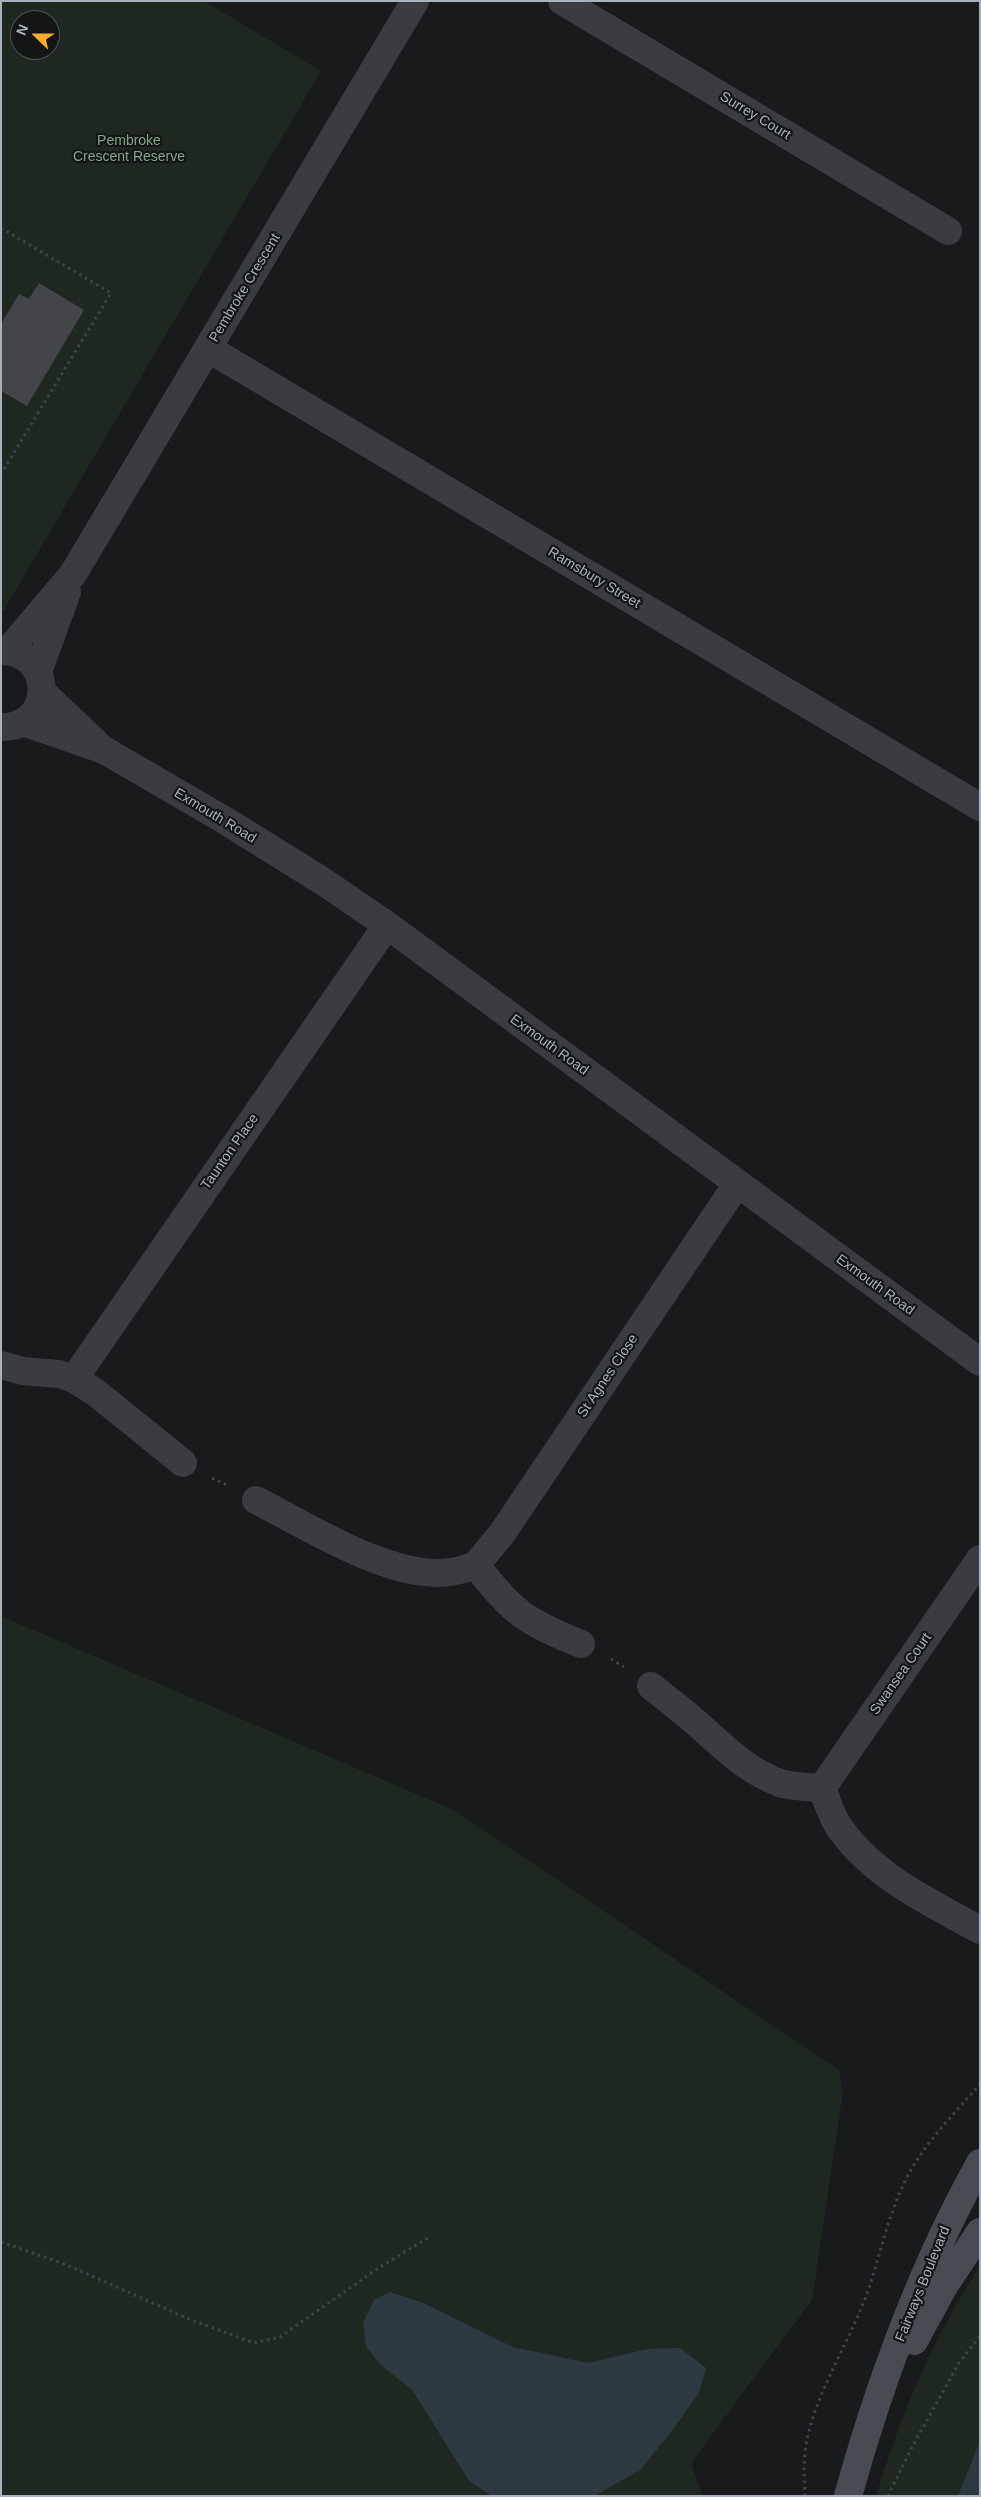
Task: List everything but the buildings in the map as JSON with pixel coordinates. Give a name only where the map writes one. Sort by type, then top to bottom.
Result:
[{"type":"street","name":"Pembroke Crescent","points":[[5,651],[73,574],[415,1]]},
{"type":"street","name":"Surrey Court","points":[[562,1],[948,231]]},
{"type":"street","name":"Ramsbury Street","points":[[209,349],[980,808]]},
{"type":"street","name":"Pembroke Crescent","points":[[12,725],[33,714],[39,704],[40,682],[73,574]]},
{"type":"street","name":"Exmouth Road","points":[[5,651],[20,655],[30,662],[40,682],[104,750]]},
{"type":"street","name":"Exmouth Road","points":[[12,725],[104,750],[226,821],[324,882],[387,925],[980,1362]]},
{"type":"street","name":"Taunton Place","points":[[74,1379],[387,925]]},
{"type":"street","name":"St Agnes Close","points":[[476,1565],[503,1532],[737,1184]]},
{"type":"street","points":[[1,1365],[23,1371],[59,1374],[74,1379],[95,1392],[183,1463]]},
{"type":"street","points":[[256,1500],[364,1554],[399,1568],[426,1572],[450,1572],[476,1565],[499,1595],[523,1617],[539,1627],[582,1644]]},
{"type":"street","name":"Swansea Court","points":[[822,1788],[980,1559]]},
{"type":"street","points":[[651,1686],[702,1727],[728,1752],[751,1768],[780,1783],[822,1788],[838,1826],[869,1861],[906,1889],[980,1930]]},
{"type":"street","name":"Fairways Boulevard","points":[[848,2496],[914,2299],[953,2212],[980,2163]]},
{"type":"street","name":"Fairways Boulevard","points":[[876,2410],[944,2286],[980,2232]]},
{"type":"path","points":[[1,228],[111,293],[1,474]]},
{"type":"path","points":[[183,1463],[256,1500]]},
{"type":"path","points":[[582,1644],[618,1663],[651,1686]]},
{"type":"path","points":[[805,2496],[803,2472],[807,2436],[821,2396],[854,2328],[909,2172],[925,2147],[980,2084]]},
{"type":"path","points":[[1,2242],[67,2265],[189,2319],[254,2343],[280,2337],[380,2266],[431,2236]]},
{"type":"path","points":[[888,2496],[912,2447],[959,2363],[980,2336]]},
{"type":"green space","name":"Pembroke Crescent Reserve","points":[[1,1],[204,1],[321,71],[4,610],[1,610]]},
{"type":"green space","points":[[1,1616],[454,1810],[839,2070],[843,2092],[812,2300],[691,2463],[703,2496],[1,2496]]},
{"type":"green space","points":[[980,2266],[980,2496],[876,2496],[896,2436],[920,2377],[947,2320]]},
{"type":"shaded area","points":[[390,2292],[423,2303],[513,2347],[588,2363],[647,2349],[680,2348],[706,2368],[699,2393],[640,2470],[594,2496],[492,2496],[469,2481],[413,2391],[380,2364],[366,2346],[363,2323],[374,2300]]},
{"type":"shaded area","points":[[979,2444],[980,2496],[958,2496]]}]
